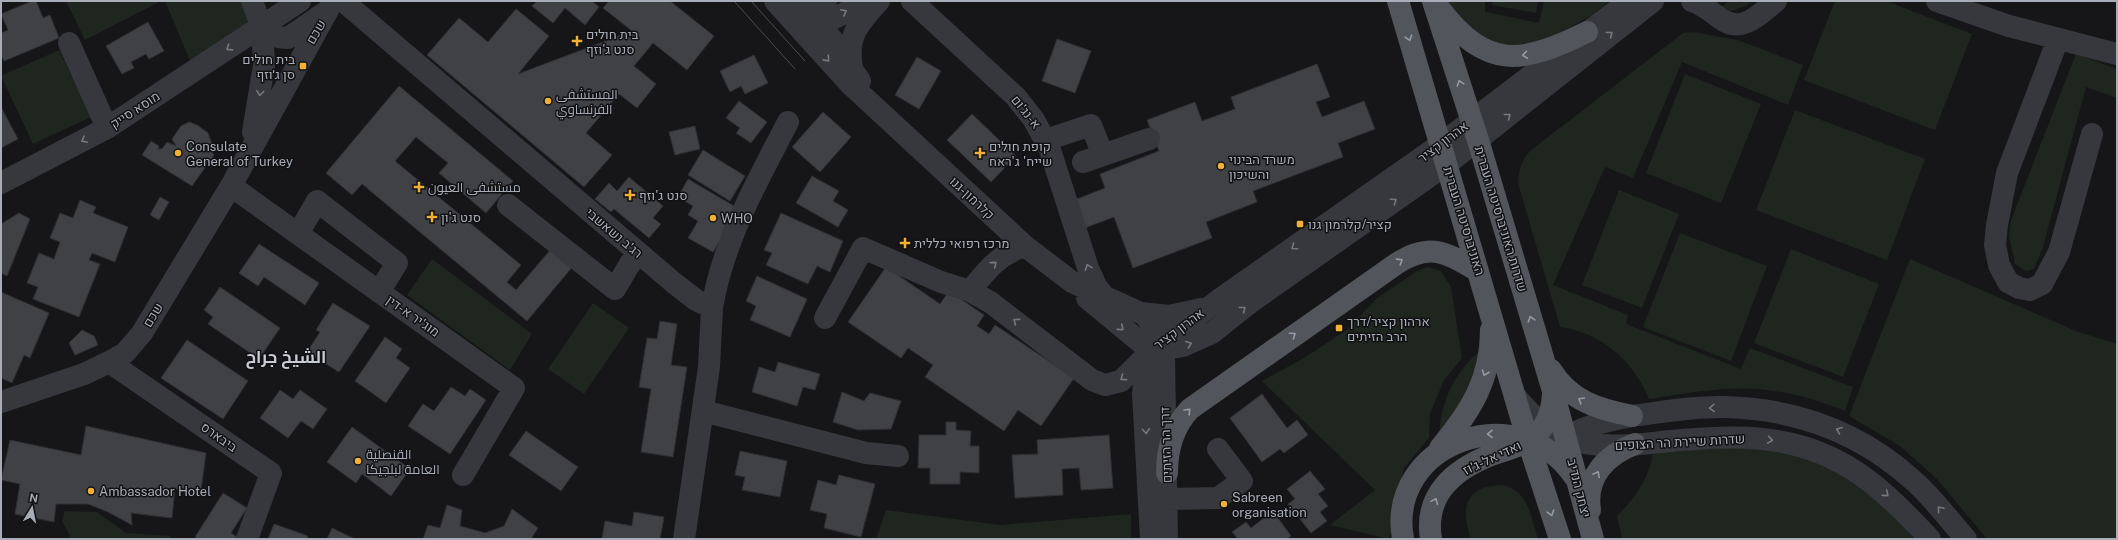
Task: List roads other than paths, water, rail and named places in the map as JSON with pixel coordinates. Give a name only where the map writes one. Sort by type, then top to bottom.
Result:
[{"type":"main road","name":"האוניברסיטה העברית","points":[[1398,1],[1516,396],[1528,441]]},
{"type":"main road","points":[[1433,1],[1448,20],[1469,40],[1483,50],[1497,55],[1519,56],[1536,53],[1556,47],[1587,32]]},
{"type":"main road","name":"שדרות האוניברסיטה העברית","points":[[1433,1],[1475,130],[1553,391],[1559,445]]},
{"type":"main road","points":[[1167,473],[1171,439],[1178,425],[1190,408],[1396,264],[1420,251],[1432,250],[1446,255],[1478,271]]},
{"type":"main road","points":[[1429,462],[1468,413],[1481,387],[1488,364],[1491,346],[1489,307]]},
{"type":"main road","points":[[1542,356],[1565,389],[1577,398],[1600,409],[1632,416]]},
{"type":"main road","name":"ואדי אל-ג'וז","points":[[1431,539],[1430,529],[1433,504],[1448,481],[1474,463],[1528,441],[1545,425],[1551,409],[1553,391]]},
{"type":"main road","name":"ואדי אל-ג'וז","points":[[1403,539],[1403,510],[1407,494],[1417,476],[1429,462],[1452,445],[1465,438],[1481,435],[1505,435],[1528,441],[1559,445],[1564,462],[1576,478]]},
{"type":"main road","points":[[1528,441],[1560,539]]},
{"type":"main road","points":[[1594,539],[1589,502],[1593,482],[1598,471],[1606,460],[1620,450],[1635,444]]},
{"type":"main road","name":"יצחק הנדיב","points":[[1576,478],[1594,539]]},
{"type":"street","points":[[252,1],[262,27]]},
{"type":"street","points":[[262,27],[276,8],[300,1]]},
{"type":"street","name":"קלרמון-גנו","points":[[775,1],[811,14],[852,68],[877,109]]},
{"type":"street","points":[[811,14],[834,17],[869,1]]},
{"type":"street","points":[[852,68],[849,48],[853,34],[879,1]]},
{"type":"street","name":"א-נג'ום","points":[[912,1],[1016,98],[1030,115],[1046,140],[1088,268],[1096,286],[1107,300]]},
{"type":"street","name":"אהרון קציר","points":[[1475,130],[1587,32],[1629,1]]},
{"type":"street","name":"אהרון קציר","points":[[1158,348],[1192,343],[1212,333],[1475,130],[1653,1]]},
{"type":"street","points":[[1692,1],[1710,5],[1725,22],[1744,24],[1776,1]]},
{"type":"street","points":[[1937,1],[2009,26],[2117,54]]},
{"type":"street","name":"שכם","points":[[262,27],[274,36],[288,38],[337,4]]},
{"type":"street","name":"שכם","points":[[1,402],[84,374],[109,362],[125,352],[142,333],[231,186],[280,97],[337,4]]},
{"type":"street","name":"רג'ב נשאשבי","points":[[337,4],[696,300],[712,308]]},
{"type":"street","points":[[276,8],[288,38],[287,68],[280,97]]},
{"type":"street","name":"קלרמון-גנו","points":[[811,14],[838,72],[1025,246],[1072,282],[1116,323],[1158,348]]},
{"type":"street","name":"שכם","points":[[245,159],[254,129],[264,66],[262,27]]},
{"type":"street","name":"מוסא סייק","points":[[1,183],[108,128],[262,27]]},
{"type":"street","points":[[2058,39],[2007,173],[1997,226],[1995,245],[1999,265],[2008,282],[2019,288],[2030,290],[2042,284],[2059,252],[2092,134]]},
{"type":"street","points":[[69,43],[108,128]]},
{"type":"street","points":[[684,539],[709,367],[712,308],[717,279],[725,252],[757,183],[788,122]]},
{"type":"street","points":[[1046,140],[1091,125],[1093,159],[1149,138]]},
{"type":"street","name":"אהרון קציר","points":[[1158,348],[1220,299],[1444,154]]},
{"type":"street","name":"מוג'יר א-דין","points":[[231,186],[514,388],[463,475]]},
{"type":"street","points":[[298,234],[317,201],[397,263],[379,292]]},
{"type":"street","points":[[508,205],[615,289],[637,252]]},
{"type":"street","points":[[970,291],[993,264],[1008,253],[1025,246]]},
{"type":"street","points":[[825,318],[863,248],[941,282],[970,291],[990,302],[1085,375],[1102,384],[1110,385],[1120,381],[1158,348]]},
{"type":"street","name":"קלרמון-גנו","points":[[1072,282],[1107,300],[1141,313],[1152,324],[1158,348]]},
{"type":"street","points":[[1141,313],[1161,316],[1179,314],[1207,307],[1220,299]]},
{"type":"street","name":"דרך הר הזיתים","points":[[1158,348],[1167,473],[1167,539]]},
{"type":"street","name":"דרך הר הזיתים","points":[[1151,539],[1143,394],[1145,374],[1158,348]]},
{"type":"street","name":"ביבארס","points":[[109,362],[271,473],[247,539]]},
{"type":"street","name":"שדרות שיירת הר הצופים","points":[[1516,396],[1524,407],[1545,425],[1559,445]]},
{"type":"street","name":"שדרות שיירת הר הצופים","points":[[1559,445],[1598,424],[1632,416],[1725,407],[1786,414],[1825,425],[1847,434],[1875,449],[1916,483],[1966,539]]},
{"type":"street","points":[[703,410],[866,453],[898,456]]},
{"type":"street","name":"שדרות שיירת הר הצופים","points":[[1559,445],[1605,446],[1681,440],[1738,438],[1768,439],[1793,444],[1835,459],[1859,473],[1896,503],[1930,539]]},
{"type":"street","points":[[1542,486],[1546,464],[1559,445]]},
{"type":"street","points":[[1168,499],[1218,498],[1242,481],[1218,449]]},
{"type":"tram line","points":[[734,1],[795,69]]},
{"type":"tram line","points":[[751,1],[805,61]]},
{"type":"place","name":"בית חולים סנט ג'וזף","points":[[577,41]]},
{"type":"place","name":"בית חולים סן ג׳וזף","points":[[303,66]]},
{"type":"place","name":"المستشفى الفرنساوي","points":[[548,101]]},
{"type":"place","name":"Consulate General of Turkey","points":[[178,153]]},
{"type":"place","name":"קופת חולים שייח' ג'ראח","points":[[980,153]]},
{"type":"place","name":"משרד הבינוי והשיכון","points":[[1221,166]]},
{"type":"place","name":"مستشفى العيون","points":[[419,187]]},
{"type":"place","name":"סנט ג'וזף","points":[[630,195]]},
{"type":"place","name":"סנט ג'ון","points":[[432,217]]},
{"type":"place","name":"WHO","points":[[713,218]]},
{"type":"place","name":"קציר/קלרמון גנו","points":[[1300,224]]},
{"type":"place","name":"מרכז רפואי כללית","points":[[905,243]]},
{"type":"place","name":"ארהון קציר/דרך הרב הזיתים","points":[[1339,328]]},
{"type":"place","name":"القنصلية العامة لبلجيكا","points":[[358,461]]},
{"type":"place","name":"Ambassador Hotel","points":[[91,491]]},
{"type":"place","name":"Sabreen organisation","points":[[1224,504]]},
{"type":"district","name":"الشيخ جراح","points":[[286,357]]}]
